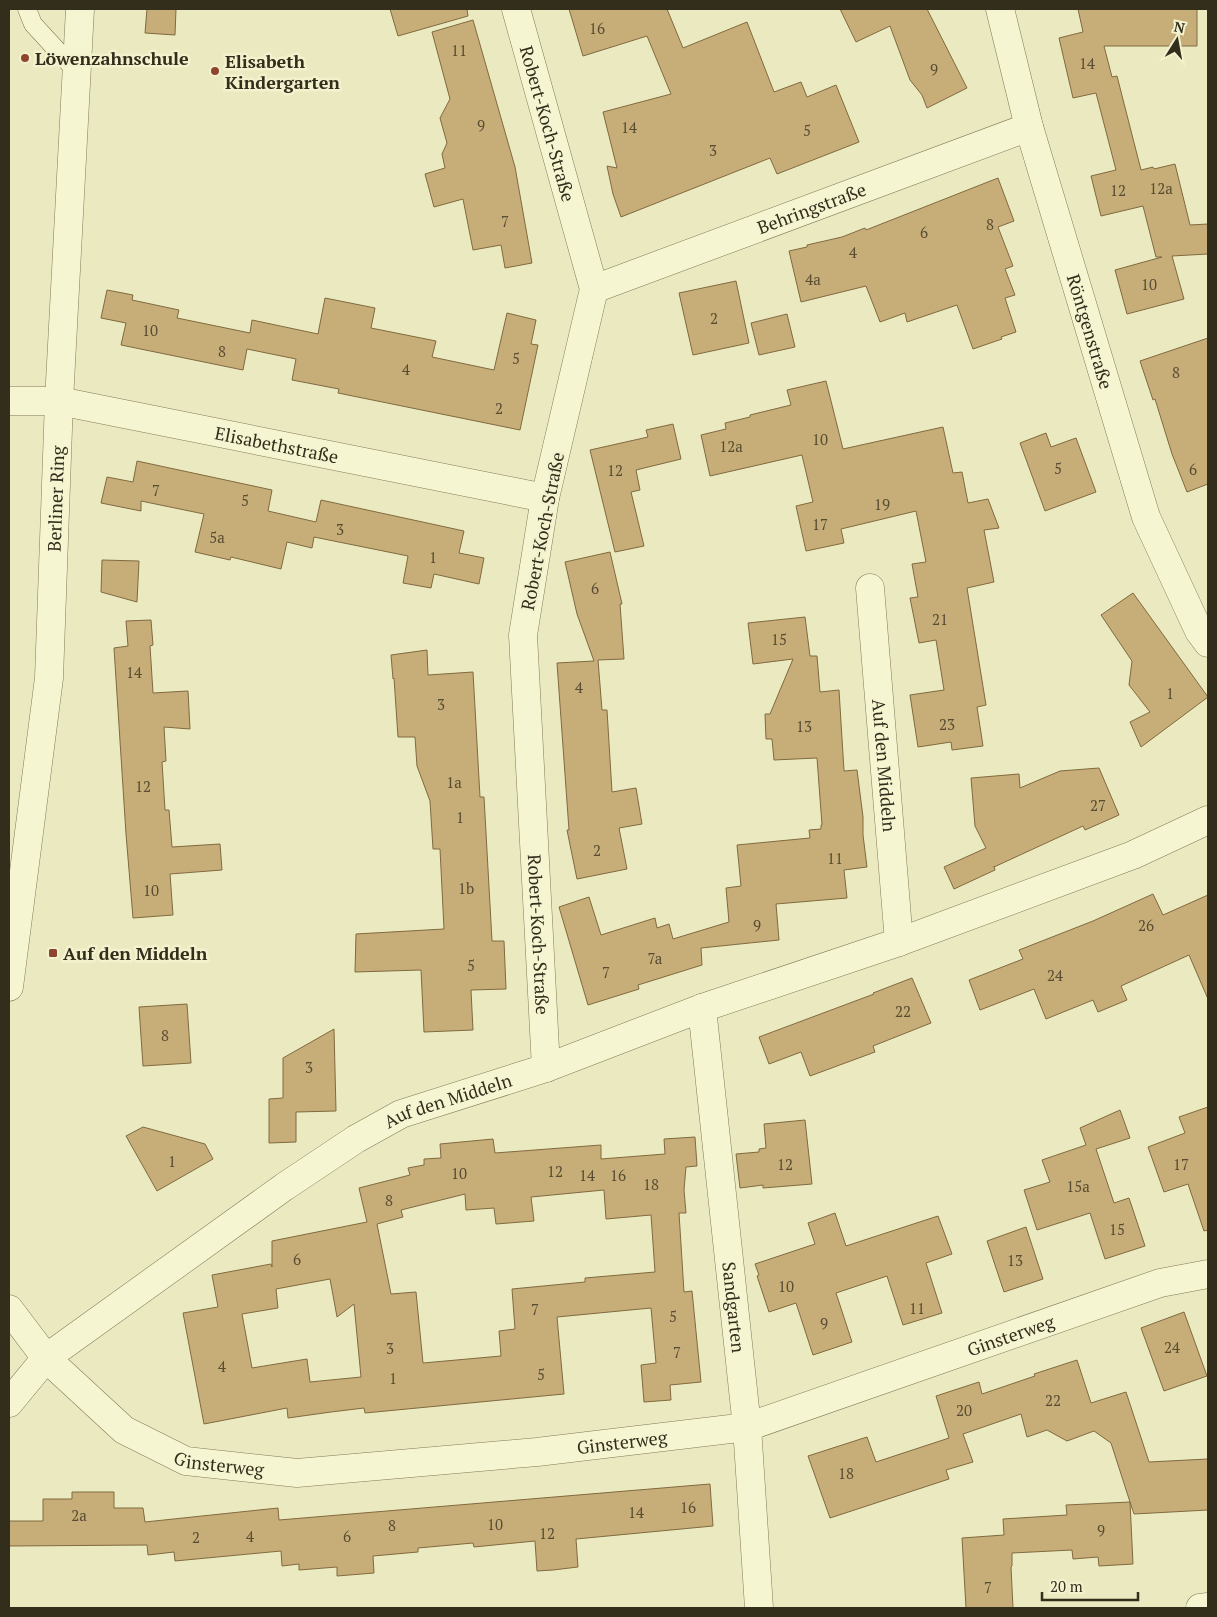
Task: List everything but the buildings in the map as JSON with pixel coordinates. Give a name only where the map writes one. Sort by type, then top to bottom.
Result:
[{"type":"street","name":"Berliner Ring","points":[[9,987],[49,678],[59,401],[80,9]]},
{"type":"street","name":"Robert-Koch-Straße","points":[[516,9],[594,289],[545,498],[523,635],[546,1068]]},
{"type":"street","name":"Röntgenstraße","points":[[1000,9],[1029,128],[1146,517],[1199,631],[1208,643]]},
{"type":"street","name":"Behringstraße","points":[[594,289],[1029,128]]},
{"type":"street","name":"Elisabethstraße","points":[[9,401],[59,401],[545,498]]},
{"type":"street","name":"Auf den Middeln","points":[[870,588],[899,942]]},
{"type":"street","name":"Auf den Middeln","points":[[46,1358],[284,1187],[356,1139],[401,1114],[546,1068],[702,1008],[899,942],[1133,855],[1208,820]]},
{"type":"street","name":"Sandgarten","points":[[702,1008],[747,1427],[759,1608]]},
{"type":"street","name":"Ginsterweg","points":[[46,1358],[124,1430],[186,1461],[297,1474],[537,1452],[747,1427],[1160,1283],[1208,1274]]},
{"type":"street","points":[[9,1309],[46,1358],[9,1403]]},
{"type":"street","points":[[1200,1608],[1208,1607]]},
{"type":"lane","points":[[27,9],[34,24],[77,72]]},
{"type":"place","name":"Löwenzahnschule","points":[[25,58]]},
{"type":"place","name":"Elisabeth Kindergarten","points":[[215,71]]},
{"type":"place","name":"Auf den Middeln","points":[[53,953]]}]
